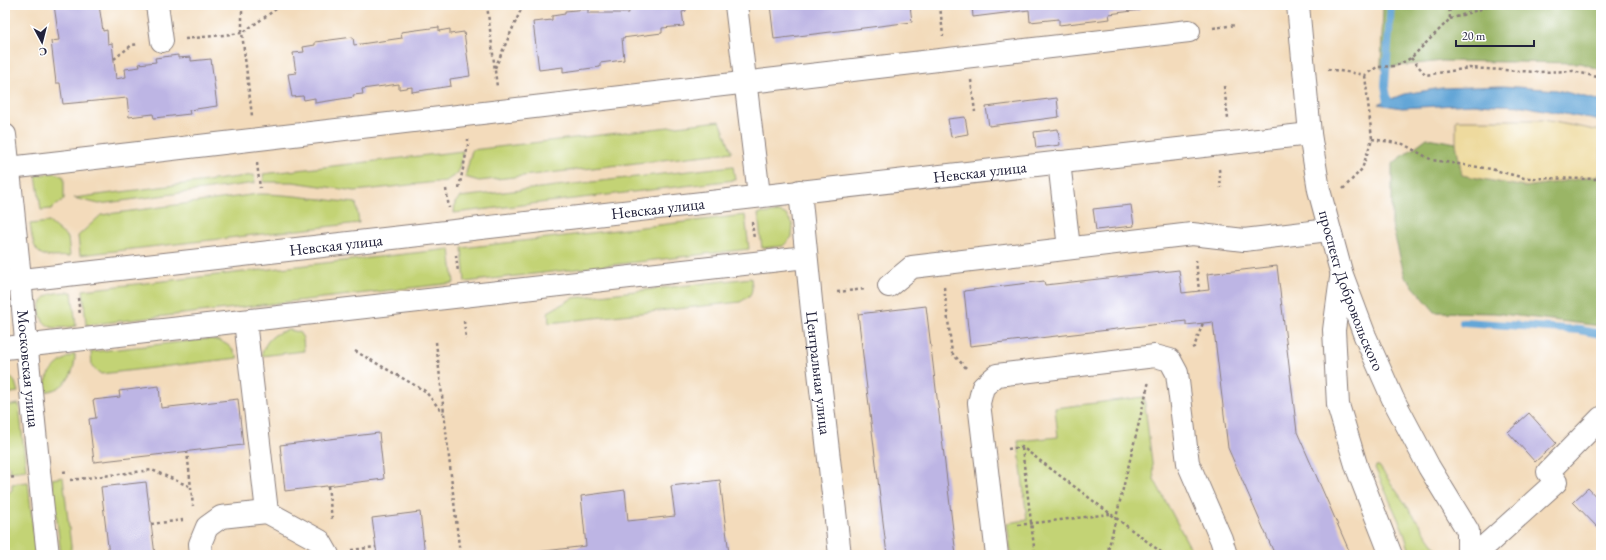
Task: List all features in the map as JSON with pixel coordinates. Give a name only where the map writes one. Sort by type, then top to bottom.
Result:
[{"type":"street","points":[[157,5],[162,41]]},
{"type":"street","points":[[736,5],[745,83],[755,205]]},
{"type":"street","name":"проспект Добровольского","points":[[1298,5],[1310,134],[1323,207],[1342,275],[1365,336],[1393,400],[1429,467],[1468,531],[1468,555]]},
{"type":"street","points":[[9,168],[745,83],[946,58],[1189,31]]},
{"type":"street","name":"Невская улица","points":[[13,281],[755,205],[800,191],[1310,134]]},
{"type":"street","name":"Московская улица","points":[[5,135],[9,168],[13,281],[26,346],[48,555]]},
{"type":"street","points":[[1059,162],[1069,248]]},
{"type":"street","name":"Центральная улица","points":[[800,191],[806,257],[840,555]]},
{"type":"street","points":[[889,286],[912,267],[1192,234],[1244,240],[1329,230]]},
{"type":"street","points":[[5,348],[806,257]]},
{"type":"street","points":[[1342,275],[1334,330],[1338,405],[1357,468],[1391,555]]},
{"type":"street","points":[[245,321],[267,512]]},
{"type":"street","points":[[997,555],[979,403],[983,387],[996,375],[1155,356],[1170,360],[1177,373],[1188,463],[1221,539],[1226,555]]},
{"type":"street","points":[[1475,555],[1556,482],[1548,472],[1601,418]]},
{"type":"street","points":[[201,555],[200,544],[207,527],[221,517],[267,512],[324,548]]},
{"type":"path","points":[[242,5],[242,33],[254,139]]},
{"type":"path","points":[[114,59],[132,44],[242,33],[282,5]]},
{"type":"path","points":[[487,5],[500,111]]},
{"type":"path","points":[[495,68],[522,5]]},
{"type":"path","points":[[940,5],[946,58]]},
{"type":"path","points":[[1449,5],[1450,20]]},
{"type":"path","points":[[1326,69],[1365,75],[1377,67],[1396,66],[1410,58],[1450,20],[1493,5]]},
{"type":"path","points":[[1589,5],[1601,8]]},
{"type":"path","points":[[968,56],[975,112]]},
{"type":"path","points":[[1410,58],[1426,75],[1469,68],[1537,72],[1573,71],[1601,78]]},
{"type":"path","points":[[1323,207],[1344,189],[1362,169],[1372,139],[1365,75]]},
{"type":"path","points":[[1224,86],[1228,124]]},
{"type":"path","points":[[458,188],[468,145],[465,115]]},
{"type":"path","points":[[1372,139],[1403,144],[1432,160],[1491,169],[1524,178],[1601,179]]},
{"type":"path","points":[[1218,166],[1221,188]]},
{"type":"path","points":[[446,189],[449,212]]},
{"type":"path","points":[[754,242],[755,205]]},
{"type":"path","points":[[1192,234],[1199,291]]},
{"type":"path","points":[[456,248],[459,276]]},
{"type":"path","points":[[943,280],[952,353],[983,387]]},
{"type":"path","points":[[837,292],[854,290]]},
{"type":"path","points":[[77,291],[80,318]]},
{"type":"path","points":[[464,317],[466,338]]},
{"type":"path","points":[[436,342],[460,555]]},
{"type":"path","points":[[355,351],[425,391],[444,413]]},
{"type":"path","points":[[1107,555],[1155,356]]},
{"type":"path","points":[[984,452],[1022,447],[1165,555]]},
{"type":"path","points":[[1022,447],[1035,555]]},
{"type":"path","points":[[187,451],[194,512]]},
{"type":"path","points":[[70,480],[152,470],[191,487]]},
{"type":"path","points":[[324,548],[332,518],[328,486]]},
{"type":"path","points":[[993,528],[1111,514]]},
{"type":"path","points":[[151,524],[187,520]]},
{"type":"green space","points":[[1383,5],[1601,5],[1601,70],[1581,63],[1442,61],[1381,68]]},
{"type":"green space","points":[[720,121],[732,152],[479,181],[465,177],[472,150]]},
{"type":"green space","points":[[1427,138],[1456,143],[1462,175],[1525,187],[1597,176],[1601,174],[1601,326],[1494,313],[1435,312],[1405,277],[1392,225],[1392,164]]},
{"type":"green space","points":[[463,151],[458,173],[446,181],[355,191],[293,182],[264,182],[263,174]]},
{"type":"green space","points":[[733,166],[735,180],[454,213],[455,203],[460,197]]},
{"type":"green space","points":[[55,173],[64,177],[64,199],[51,209],[41,210],[36,175]]},
{"type":"green space","points":[[254,175],[255,183],[99,204],[74,198]]},
{"type":"green space","points":[[258,194],[295,196],[356,203],[359,223],[80,255],[78,236],[101,215]]},
{"type":"green space","points":[[779,212],[785,214],[793,224],[792,237],[783,246],[762,248],[758,214]]},
{"type":"green space","points":[[745,215],[749,249],[465,282],[462,248]]},
{"type":"green space","points":[[49,222],[68,238],[70,256],[51,257],[40,253],[36,249],[33,242],[30,224]]},
{"type":"green space","points":[[450,249],[454,283],[86,325],[83,290]]},
{"type":"green space","points":[[751,278],[751,293],[740,302],[549,323],[548,312],[573,298]]},
{"type":"green space","points":[[72,292],[76,326],[57,328],[47,325],[43,321],[40,313],[43,299],[53,294]]},
{"type":"green space","points":[[289,330],[299,332],[303,338],[304,351],[261,356],[265,346],[274,335]]},
{"type":"green space","points":[[208,339],[226,344],[238,358],[101,374],[92,367],[91,352]]},
{"type":"green space","points":[[75,354],[75,362],[71,375],[63,385],[51,391],[43,392],[47,379],[53,368],[63,360]]},
{"type":"green space","points":[[5,371],[15,382],[18,392],[5,394]]},
{"type":"green space","points":[[1144,397],[1154,479],[1194,555],[1011,555],[1007,523],[1027,520],[1018,441],[1058,437],[1055,408]]},
{"type":"green space","points":[[19,404],[26,470],[10,472],[9,466],[5,463],[5,406]]},
{"type":"green space","points":[[1376,466],[1379,466],[1441,555],[1411,555],[1403,530],[1375,468]]},
{"type":"green space","points":[[63,477],[72,555],[61,555],[52,479]]},
{"type":"green space","points":[[28,482],[36,555],[7,555],[5,535],[5,496],[12,490],[12,484]]},
{"type":"sand","points":[[1456,120],[1543,120],[1601,131],[1601,174],[1597,176],[1525,187],[1462,175],[1456,143]]},
{"type":"water","points":[[1502,86],[1557,90],[1601,101],[1601,121],[1523,106],[1473,104],[1402,108],[1378,104],[1404,94],[1442,88]]},
{"type":"building","points":[[54,5],[99,5],[103,31],[107,30],[108,44],[112,43],[116,79],[126,77],[125,69],[140,67],[139,64],[156,62],[155,58],[178,55],[178,58],[191,57],[191,61],[211,59],[217,106],[189,110],[190,114],[154,118],[153,114],[129,117],[127,98],[63,104],[60,83],[56,83],[51,41],[59,40]]},
{"type":"building","points":[[628,5],[686,5],[686,11],[682,12],[684,26],[662,28],[662,33],[622,38],[624,60],[600,63],[600,67],[563,72],[563,67],[539,70],[533,22],[552,20],[552,16],[565,14],[565,11],[588,9],[588,13],[629,13]]},
{"type":"building","points":[[770,5],[910,5],[912,22],[774,39]]},
{"type":"building","points":[[972,5],[1140,5],[1140,10],[1109,14],[1110,19],[1059,25],[1059,19],[1030,22],[1029,10],[973,17]]},
{"type":"building","points":[[439,27],[439,31],[450,29],[450,34],[464,32],[470,76],[450,79],[451,86],[412,92],[412,87],[399,89],[399,84],[362,89],[363,94],[353,95],[354,97],[315,103],[315,98],[304,100],[303,96],[292,97],[288,74],[296,73],[293,53],[304,52],[303,47],[315,45],[315,42],[353,37],[354,45],[402,38],[401,32]]},
{"type":"building","points":[[1057,98],[1059,117],[989,126],[986,107]]},
{"type":"building","points":[[965,117],[968,134],[951,137],[948,119]]},
{"type":"building","points":[[1058,129],[1060,145],[1036,148],[1034,132]]},
{"type":"building","points":[[1131,205],[1134,226],[1096,230],[1093,209]]},
{"type":"building","points":[[1277,266],[1297,432],[1351,555],[1275,555],[1228,448],[1213,322],[1186,325],[1186,321],[970,346],[964,291],[1044,281],[1045,285],[1179,270],[1182,293],[1209,290],[1207,274]]},
{"type":"building","points":[[926,306],[956,555],[887,555],[858,314]]},
{"type":"building","points":[[159,386],[161,408],[238,399],[243,445],[94,462],[89,419],[96,418],[93,400],[120,397],[119,391]]},
{"type":"building","points":[[1529,413],[1556,443],[1535,462],[1508,432]]},
{"type":"building","points":[[379,433],[384,479],[285,491],[280,445]]},
{"type":"building","points":[[720,480],[729,554],[538,555],[537,552],[586,546],[581,496],[625,490],[628,521],[675,516],[671,486]]},
{"type":"building","points":[[146,482],[155,555],[109,555],[101,487]]},
{"type":"building","points":[[1588,488],[1601,502],[1601,531],[1573,502]]},
{"type":"building","points":[[420,512],[425,555],[377,555],[372,518]]},
{"type":"waterway","points":[[1388,102],[1385,86],[1391,5]]},
{"type":"waterway","points":[[1463,322],[1579,330],[1601,334]]}]
